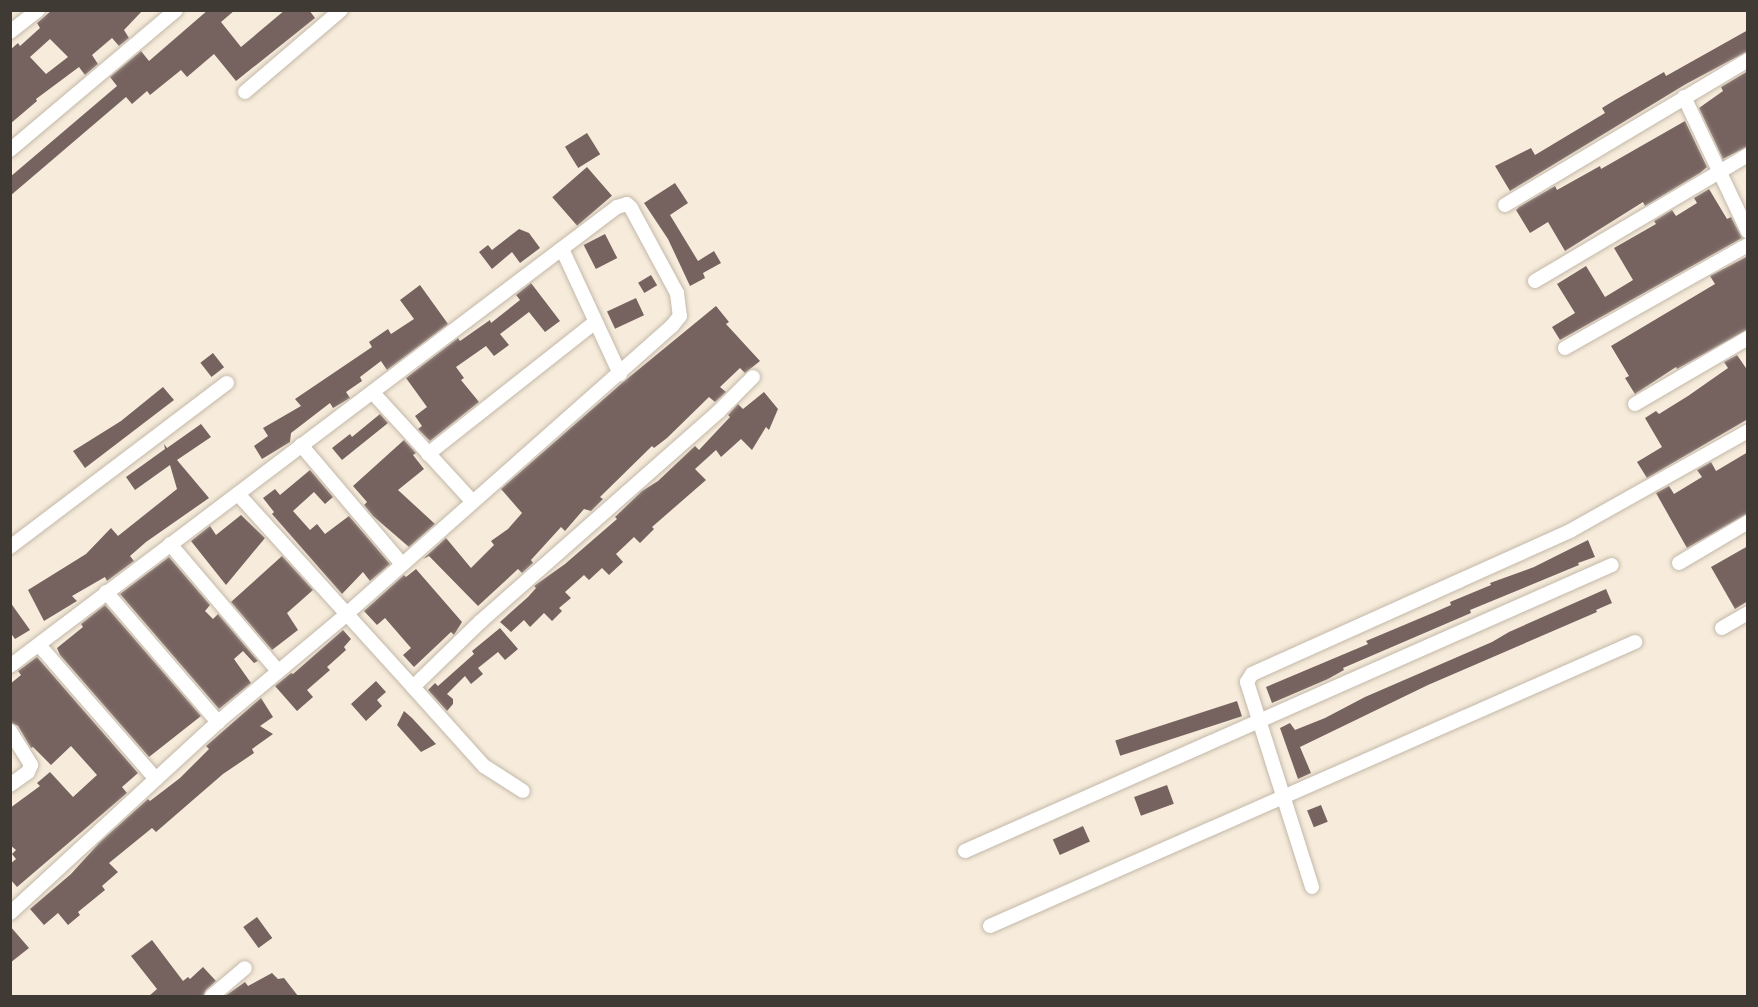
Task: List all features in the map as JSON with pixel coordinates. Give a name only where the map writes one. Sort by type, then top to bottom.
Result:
[{"type":"street","points":[[12,27],[38,10]]},
{"type":"street","points":[[10,150],[176,10]]},
{"type":"street","points":[[245,92],[341,10]]},
{"type":"street","points":[[1505,205],[1748,60]]},
{"type":"street","points":[[1684,97],[1748,232]]},
{"type":"street","points":[[1534,281],[1748,155]]},
{"type":"street","points":[[10,666],[301,445],[374,394],[617,207],[627,204],[632,208],[676,293],[680,316],[620,374],[401,563],[347,614],[219,722],[11,912]]},
{"type":"street","points":[[1565,348],[1748,245]]},
{"type":"street","points":[[562,249],[620,374]]},
{"type":"street","points":[[429,454],[595,322]]},
{"type":"street","points":[[1635,404],[1748,338]]},
{"type":"street","points":[[413,687],[481,621],[719,411],[753,377]]},
{"type":"street","points":[[10,547],[227,384]]},
{"type":"street","points":[[374,394],[472,501]]},
{"type":"street","points":[[1312,887],[1247,682],[1252,674],[1570,531],[1748,431]]},
{"type":"street","points":[[301,445],[401,563]]},
{"type":"street","points":[[238,494],[484,766],[523,791]]},
{"type":"street","points":[[1679,563],[1748,522]]},
{"type":"street","points":[[170,544],[278,671]]},
{"type":"street","points":[[965,851],[1612,565]]},
{"type":"street","points":[[106,592],[219,722]]},
{"type":"street","points":[[1722,628],[1748,613]]},
{"type":"street","points":[[990,926],[1635,642]]},
{"type":"street","points":[[39,645],[156,779]]},
{"type":"street","points":[[10,731],[31,765],[28,772],[10,785]]},
{"type":"street","points":[[212,996],[245,968]]},
{"type":"building","points":[[52,10],[143,10],[124,30],[129,38],[119,46],[112,38],[92,55],[98,64],[85,75],[79,67],[36,99],[37,101],[10,124],[10,50],[18,43],[20,46],[40,28],[37,23]],"holes":[[[50,39],[68,57],[46,74],[30,57]]]},
{"type":"building","points":[[208,10],[235,10],[221,22],[241,47],[285,10],[309,10],[315,18],[236,81],[214,54],[187,77],[181,70],[150,95],[147,91],[132,104],[126,97],[10,196],[10,177],[117,86],[110,77],[141,51],[149,61]]},
{"type":"building","points":[[1748,30],[1748,51],[1686,84],[1510,191],[1495,166],[1531,148],[1535,155],[1605,113],[1602,108],[1615,100],[1664,72],[1666,76]]},
{"type":"building","points":[[1748,71],[1748,146],[1723,159],[1699,108],[1723,91],[1721,87]]},
{"type":"building","points":[[1685,121],[1707,167],[1700,173],[1645,206],[1643,202],[1565,251],[1548,222],[1530,233],[1516,210],[1519,207],[1555,186],[1557,190],[1600,166],[1601,169]]},
{"type":"building","points":[[587,133],[600,154],[578,168],[565,147]]},
{"type":"building","points":[[587,167],[612,196],[577,226],[552,197]]},
{"type":"building","points":[[675,183],[688,203],[670,215],[698,261],[714,251],[721,263],[703,273],[705,278],[690,286],[668,239],[644,203]]},
{"type":"building","points":[[1709,189],[1727,219],[1731,217],[1742,238],[1560,340],[1552,327],[1575,313],[1557,284],[1586,266],[1605,297],[1633,280],[1614,248],[1656,224],[1654,221],[1672,210],[1676,216],[1697,203],[1694,198]]},
{"type":"building","points":[[519,229],[529,233],[540,248],[520,263],[512,252],[492,269],[479,252],[488,245],[492,250]]},
{"type":"building","points":[[605,234],[617,258],[596,269],[584,245]]},
{"type":"building","points":[[1748,256],[1748,329],[1677,369],[1676,367],[1635,394],[1625,378],[1629,376],[1611,346],[1715,284],[1710,276]]},
{"type":"building","points":[[651,275],[657,285],[644,293],[638,283]]},
{"type":"building","points":[[531,283],[560,321],[545,332],[529,312],[500,334],[509,345],[494,356],[486,346],[456,367],[464,378],[461,380],[479,402],[430,441],[418,429],[422,426],[415,416],[427,407],[406,378],[458,338],[460,341],[490,320],[491,323],[520,300],[516,295]]},
{"type":"building","points":[[420,285],[448,324],[387,370],[381,361],[360,377],[362,381],[346,392],[350,398],[333,408],[330,403],[291,433],[290,442],[262,459],[254,446],[268,436],[263,428],[301,406],[295,399],[372,347],[369,342],[388,329],[391,334],[414,319],[400,300]]},
{"type":"building","points":[[636,298],[644,315],[615,329],[607,312]]},
{"type":"building","points":[[716,306],[729,322],[726,324],[760,361],[745,373],[740,368],[720,387],[726,392],[715,402],[709,397],[667,438],[654,448],[652,446],[600,497],[603,499],[591,511],[584,509],[565,531],[561,527],[531,560],[533,563],[522,573],[518,569],[478,606],[429,556],[423,559],[446,538],[471,568],[494,545],[491,541],[508,529],[522,513],[501,489],[622,383]]},
{"type":"building","points":[[213,353],[224,367],[211,377],[200,363]]},
{"type":"building","points":[[1737,355],[1748,371],[1748,419],[1647,478],[1637,462],[1662,447],[1645,418],[1656,411],[1659,414],[1688,396],[1728,368],[1724,362]]},
{"type":"building","points":[[163,387],[174,400],[85,468],[73,451],[121,421]]},
{"type":"building","points":[[764,392],[778,409],[769,430],[766,427],[752,450],[741,439],[721,457],[716,450],[695,469],[706,480],[652,527],[654,529],[640,543],[634,537],[616,554],[623,562],[609,575],[602,568],[589,580],[584,575],[565,592],[571,598],[559,608],[562,611],[552,621],[544,613],[530,627],[524,620],[511,632],[500,622],[528,597],[536,588],[534,586],[565,564],[617,519],[615,517],[642,491],[658,481],[695,446],[699,450],[730,417],[728,415],[738,404],[743,409]]},
{"type":"building","points":[[380,414],[388,423],[342,460],[332,448],[350,434],[352,437]]},
{"type":"building","points":[[201,424],[211,437],[177,460],[209,498],[146,542],[130,556],[134,561],[107,581],[105,577],[72,596],[77,601],[44,621],[28,590],[86,554],[111,528],[118,536],[177,489],[170,465],[135,490],[126,477],[165,449],[164,444],[167,448]]},
{"type":"building","points":[[404,440],[416,453],[413,455],[424,469],[398,490],[435,524],[409,547],[373,516],[364,505],[367,502],[353,486]]},
{"type":"building","points":[[1748,452],[1748,513],[1687,548],[1656,493],[1669,486],[1674,494],[1702,477],[1697,470],[1711,462],[1716,471]]},
{"type":"building","points":[[310,470],[333,497],[325,504],[314,492],[293,511],[310,530],[317,524],[325,534],[349,516],[390,564],[370,581],[363,572],[342,594],[272,514],[274,512],[263,498],[275,489],[280,495]]},
{"type":"building","points":[[241,515],[265,538],[226,585],[191,541],[210,526],[216,535]]},
{"type":"building","points":[[1588,540],[1595,557],[1470,610],[1471,613],[1343,668],[1344,670],[1328,679],[1272,703],[1266,687],[1368,644],[1366,641],[1451,605],[1450,602],[1491,585],[1490,583],[1534,567]]},
{"type":"building","points":[[1748,546],[1748,601],[1735,609],[1711,567]]},
{"type":"building","points":[[282,556],[313,590],[287,613],[298,630],[272,650],[231,602]]},
{"type":"building","points":[[169,557],[210,605],[205,611],[213,619],[218,614],[258,661],[254,663],[243,651],[234,659],[251,683],[219,709],[120,594]]},
{"type":"building","points":[[416,569],[462,622],[454,635],[451,632],[414,667],[403,655],[411,648],[385,618],[377,625],[364,611],[404,575],[406,577]]},
{"type":"building","points":[[1606,589],[1612,603],[1596,610],[1597,612],[1428,685],[1300,747],[1311,773],[1298,779],[1280,728],[1290,723],[1295,730],[1325,718],[1365,697]]},
{"type":"building","points":[[10,602],[30,630],[15,639],[10,632]]},
{"type":"building","points":[[105,605],[201,716],[149,757],[60,655],[57,648],[83,627],[81,624]]},
{"type":"building","points":[[500,628],[518,649],[505,660],[498,652],[478,668],[483,674],[471,684],[465,676],[447,694],[453,699],[453,704],[447,711],[428,690],[435,683],[438,686],[474,654],[472,651]]},
{"type":"building","points":[[343,630],[351,639],[344,647],[346,650],[327,667],[330,670],[307,690],[313,697],[297,711],[275,686],[291,673],[293,674]]},
{"type":"building","points":[[37,657],[138,773],[122,787],[127,793],[17,887],[10,879],[10,864],[16,859],[12,854],[16,850],[10,845],[10,808],[40,786],[37,783],[50,772],[73,797],[97,775],[71,746],[51,765],[33,747],[31,748],[18,726],[10,722],[10,684],[21,675],[18,671]]},
{"type":"building","points":[[376,681],[386,692],[377,700],[382,706],[366,721],[351,704]]},
{"type":"building","points":[[261,698],[273,717],[260,726],[273,734],[252,749],[254,753],[223,774],[156,832],[152,828],[109,863],[118,872],[102,886],[105,890],[78,912],[80,915],[68,925],[58,913],[44,925],[30,909],[71,874],[100,842],[148,799],[150,801],[180,778],[209,749],[206,746]]},
{"type":"building","points":[[1237,701],[1242,716],[1120,756],[1115,741]]},
{"type":"building","points":[[404,711],[436,744],[421,752],[397,725]]},
{"type":"building","points":[[1167,785],[1174,804],[1141,816],[1134,797]]},
{"type":"building","points":[[1321,805],[1328,822],[1314,827],[1307,811]]},
{"type":"building","points":[[1083,826],[1090,842],[1060,855],[1053,839]]},
{"type":"building","points":[[257,917],[272,938],[259,948],[243,927]]},
{"type":"building","points":[[10,926],[29,948],[10,963]]},
{"type":"building","points":[[152,940],[183,981],[188,977],[190,979],[203,967],[216,981],[203,996],[149,996],[157,989],[131,956]]},
{"type":"building","points":[[272,973],[278,979],[284,978],[298,996],[225,996],[245,982],[248,986]]}]
